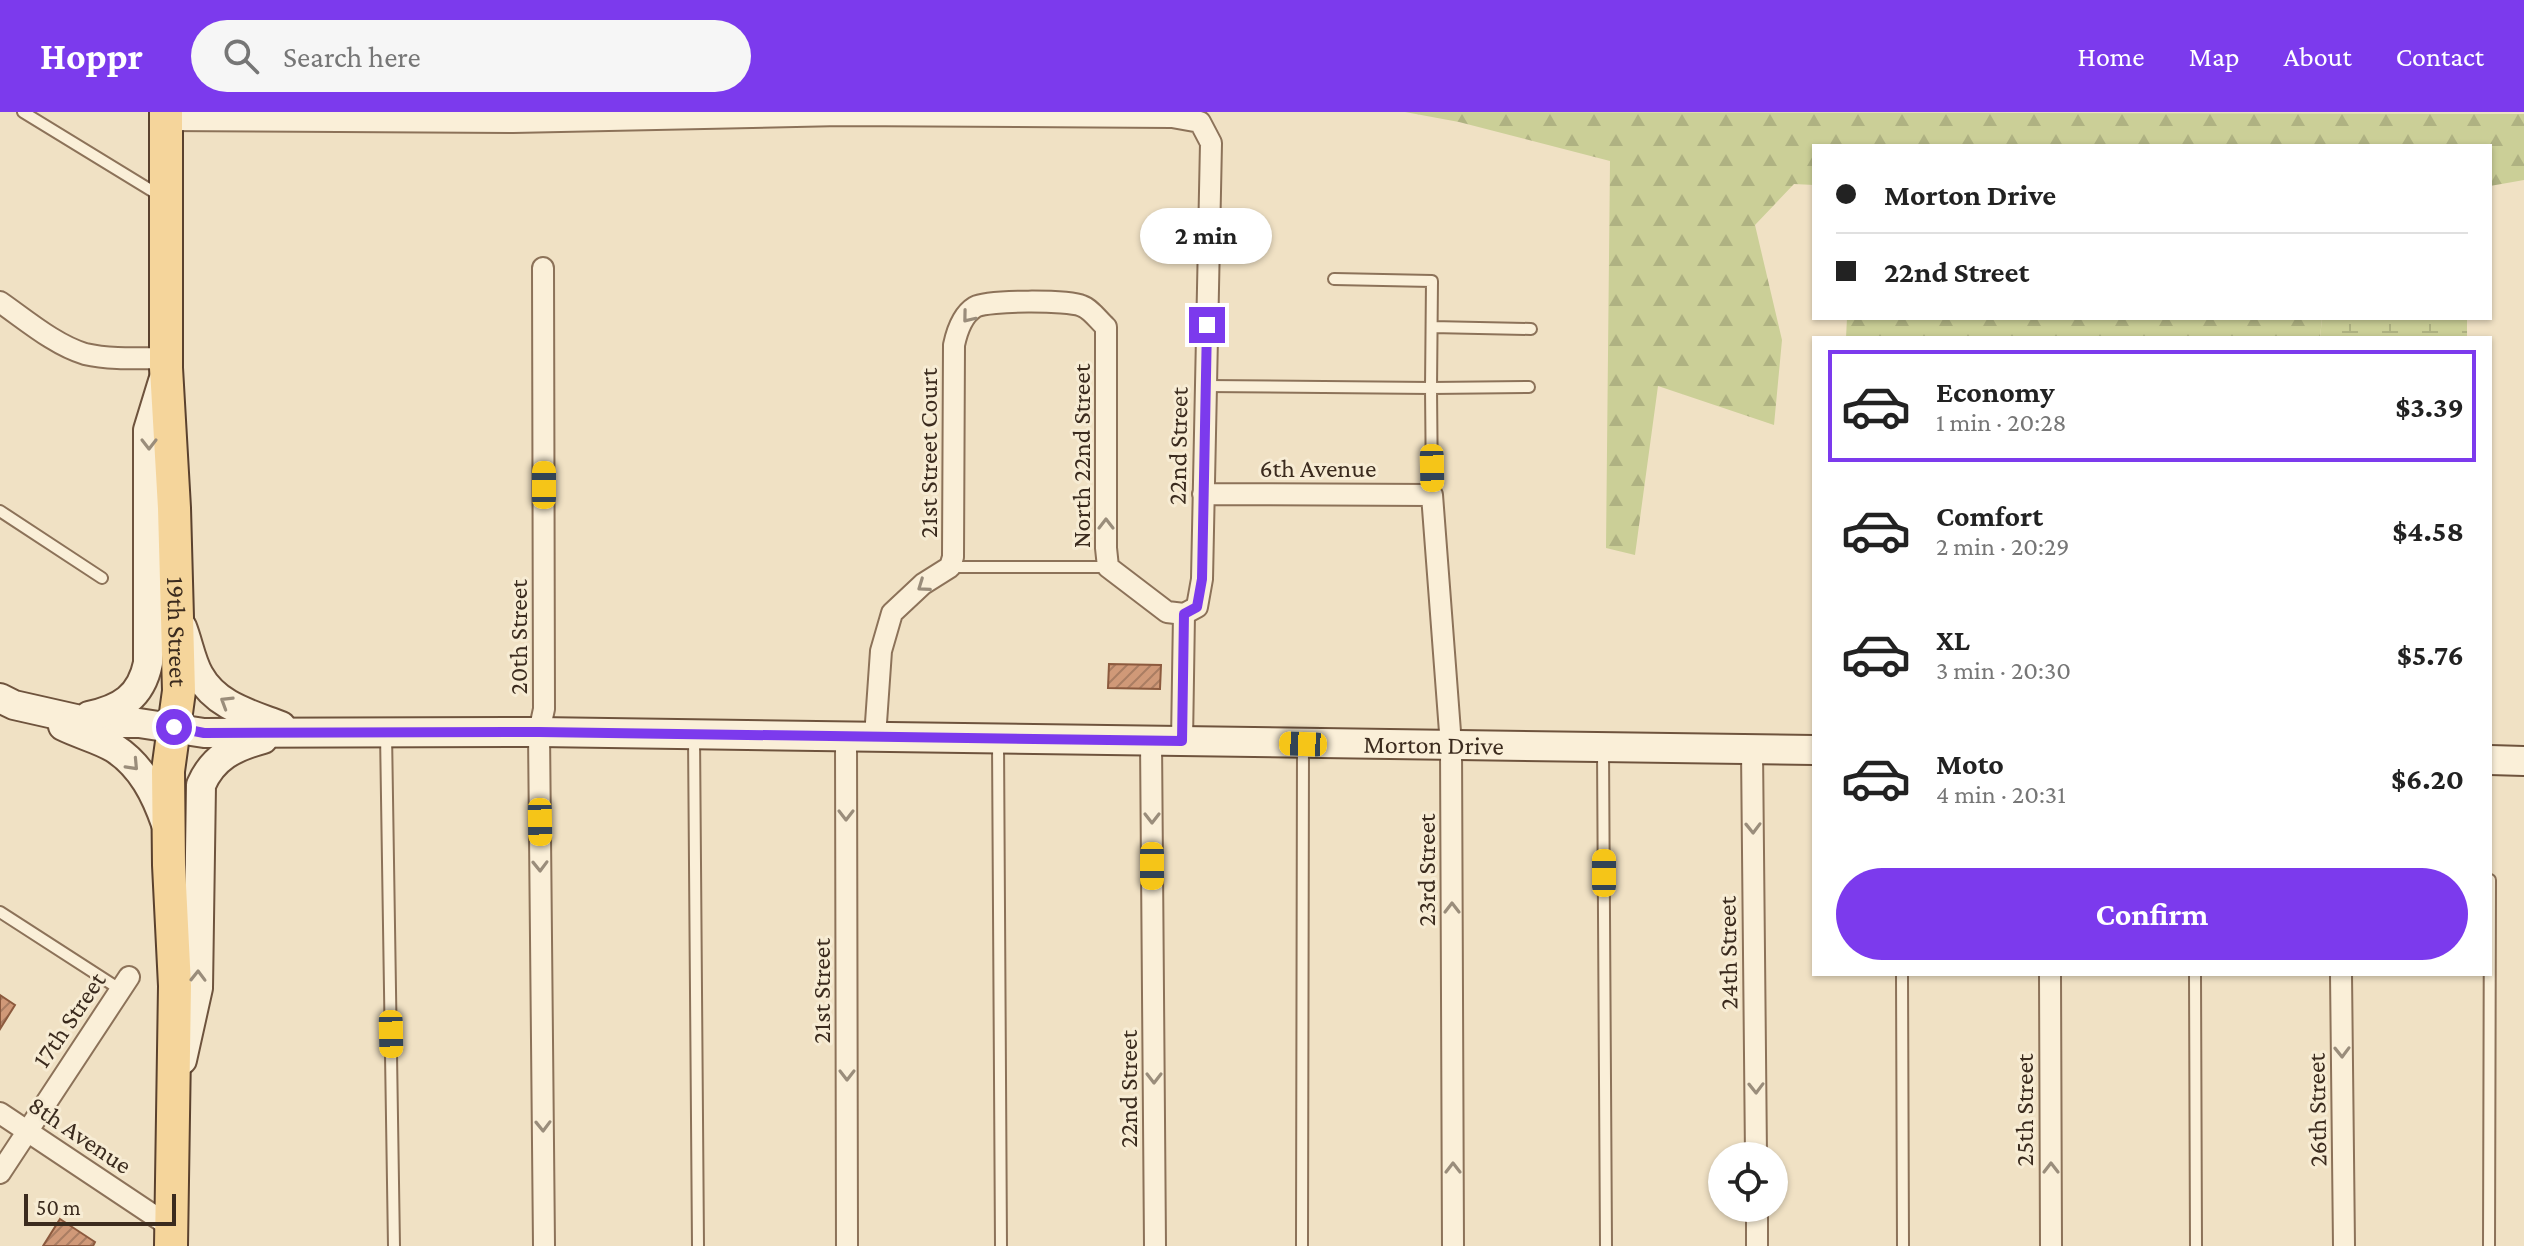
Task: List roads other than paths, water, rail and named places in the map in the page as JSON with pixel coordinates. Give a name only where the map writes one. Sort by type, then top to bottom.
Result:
[{"type":"main road","name":"19th Street","points":[[166,116],[166,363],[179,691],[168,771],[175,986],[171,1237]]},
{"type":"street","points":[[166,116],[310,116],[513,122],[841,114]]},
{"type":"street","name":"22nd Street","points":[[841,114],[1172,117],[1200,122],[1211,143],[1201,595],[1197,607],[1184,614],[1182,741]]},
{"type":"street","name":"20th Street","points":[[543,268],[544,709],[539,732],[544,1246]]},
{"type":"street","points":[[0,302],[68,347],[87,354],[166,363],[148,430],[150,549],[146,672],[135,692],[119,708],[76,719]]},
{"type":"street","name":"21st Street Court","points":[[875,737],[881,651],[892,613],[923,584],[950,567],[953,557],[954,345],[957,332],[973,308],[986,302],[1040,302]]},
{"type":"street","name":"North 22nd Street","points":[[1040,302],[1083,306],[1106,327],[1108,567],[1167,612],[1184,614]]},
{"type":"street","name":"6th Avenue","points":[[1203,494],[1432,495]]},
{"type":"street","name":"23rd Street","points":[[1432,495],[1451,745],[1453,1246]]},
{"type":"street","points":[[178,614],[199,675],[216,697],[229,706],[292,732]]},
{"type":"street","points":[[7,702],[112,747],[125,756],[156,795],[169,834]]},
{"type":"street","name":"Morton Drive","points":[[7,702],[76,719],[174,727],[204,733],[539,732],[1812,750]]},
{"type":"street","points":[[172,1108],[198,988],[201,785],[209,768],[219,757],[240,745],[292,732]]},
{"type":"street","name":"21st Street","points":[[846,737],[847,1246]]},
{"type":"street","name":"22nd Street","points":[[1151,740],[1155,1246]]},
{"type":"street","name":"24th Street","points":[[1752,750],[1756,1142]]},
{"type":"street","points":[[2492,760],[2524,761]]},
{"type":"street","name":"25th Street","points":[[2050,976],[2051,1246]]},
{"type":"street","name":"26th Street","points":[[2341,976],[2344,1246]]},
{"type":"street","name":"17th Street","points":[[0,1173],[125,984]]},
{"type":"street","name":"8th Avenue","points":[[0,1113],[171,1237]]},
{"type":"street","points":[[1757,1222],[1757,1246]]},
{"type":"lane","points":[[23,112],[167,200]]},
{"type":"lane","points":[[1334,279],[1432,281],[1432,495]]},
{"type":"lane","points":[[1432,327],[1531,329]]},
{"type":"lane","points":[[1205,386],[1529,387]]},
{"type":"lane","points":[[0,511],[102,578]]},
{"type":"lane","points":[[950,567],[1108,567]]},
{"type":"lane","points":[[386,731],[394,1246]]},
{"type":"lane","points":[[694,734],[698,1246]]},
{"type":"lane","points":[[998,739],[1001,1246]]},
{"type":"lane","points":[[1302,1246],[1303,744]]},
{"type":"lane","points":[[1603,748],[1606,1246]]},
{"type":"lane","points":[[0,912],[125,984]]},
{"type":"lane","points":[[1902,976],[1903,1246]]},
{"type":"lane","points":[[2195,976],[2196,1246]]},
{"type":"lane","points":[[2489,1246],[2490,976]]}]
